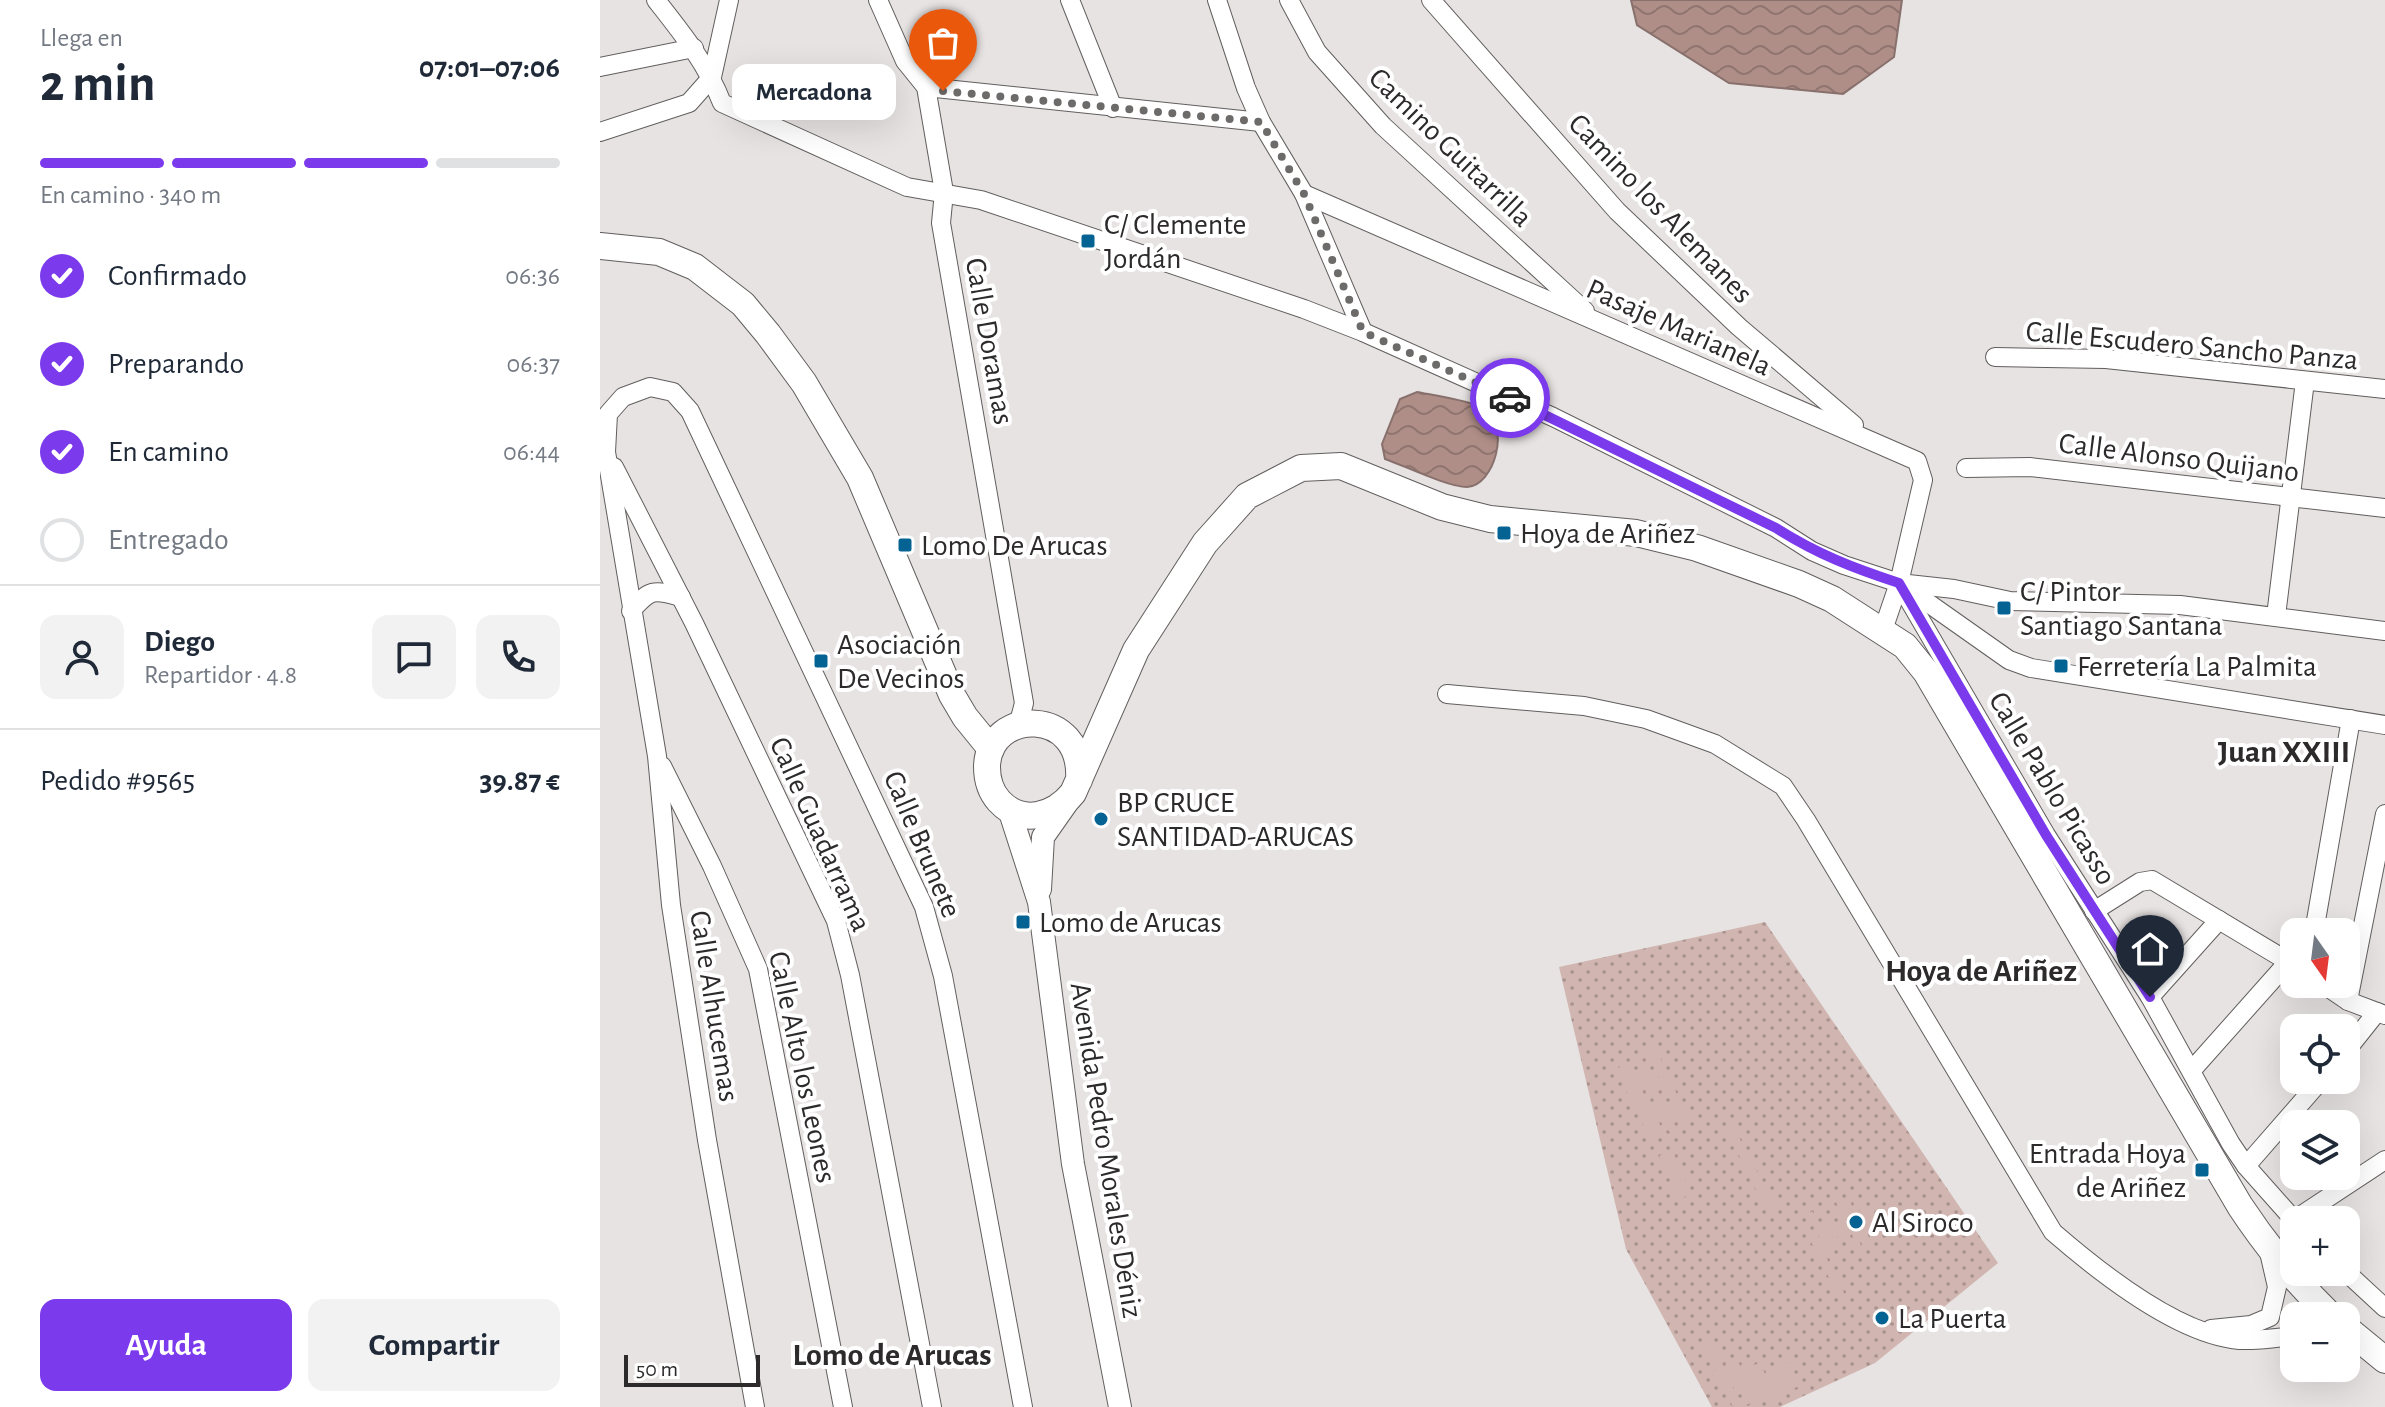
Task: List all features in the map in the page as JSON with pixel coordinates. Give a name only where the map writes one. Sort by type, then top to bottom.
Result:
[{"type":"main road","points":[[600,246],[659,252],[695,267],[743,304],[768,334],[804,383],[860,478],[943,676],[965,717],[1010,727],[1084,724],[1114,698]]},
{"type":"main road","points":[[1010,727],[987,762],[991,789],[1009,809],[1023,815],[1045,815],[1058,809],[1076,786],[1136,650],[1205,543],[1247,496],[1301,468],[1341,466],[1442,507],[1490,519],[1636,533],[1697,548],[1799,584],[1832,599],[1883,630],[1905,646],[1926,672],[2240,1206],[2269,1250],[2317,1302]]},
{"type":"main road","points":[[1051,727],[1069,739],[1076,751],[1080,765],[1076,786]]},
{"type":"street","points":[[656,0],[694,48],[712,77],[722,103],[907,187],[981,200],[1304,309],[1363,332],[1567,424],[1844,565],[1899,583],[1954,589],[2010,601],[2180,605],[2385,631]]},
{"type":"street","points":[[600,132],[689,103],[712,77],[729,0]]},
{"type":"street","name":"Calle Doramas","points":[[878,0],[905,61],[926,87],[944,192],[941,223],[1010,727]]},
{"type":"street","points":[[1070,0],[1113,108]]},
{"type":"street","points":[[1217,0],[1246,88],[1261,122],[1304,194],[1363,332]]},
{"type":"street","name":"Camino Guitarrilla","points":[[1289,0],[1317,52],[1383,126],[1593,319]]},
{"type":"street","name":"Camino los Alemanes","points":[[1431,0],[1617,211],[1739,327],[1868,437]]},
{"type":"street","points":[[600,67],[694,48]]},
{"type":"street","points":[[926,87],[1261,122]]},
{"type":"street","name":"Pasaje Marianela","points":[[1304,194],[1868,437],[1917,461],[1923,480],[1899,583],[1883,630]]},
{"type":"street","name":"Calle Escudero Sancho Panza","points":[[1995,357],[2106,359],[2385,389]]},
{"type":"street","points":[[2276,616],[2305,381]]},
{"type":"street","name":"Calle Brunete","points":[[623,397],[650,387],[673,392],[690,411],[924,907],[943,976],[1023,1407]]},
{"type":"street","name":"Calle Alhucemas","points":[[623,397],[608,414],[606,452],[657,756],[671,905],[707,1140],[755,1407]]},
{"type":"street","name":"Calle Guadarrama","points":[[606,452],[681,597],[836,921],[850,975],[932,1407]]},
{"type":"street","name":"Calle Alonso Quijano","points":[[1966,468],[2030,467],[2385,508]]},
{"type":"street","points":[[1799,584],[1812,551]]},
{"type":"street","points":[[1832,599],[1844,565]]},
{"type":"street","points":[[1899,583],[2009,660],[2031,668],[2385,725]]},
{"type":"street","name":"Calle Pablo Picasso","points":[[1899,583],[1942,653],[1988,741],[2150,997],[2231,1144],[2282,1206]]},
{"type":"street","points":[[631,611],[645,594],[659,590],[681,597]]},
{"type":"street","points":[[1447,694],[1584,706],[1646,719],[1715,744],[1783,786],[2053,1232],[2080,1256],[2162,1312],[2198,1330],[2234,1340],[2280,1337]]},
{"type":"street","points":[[2316,918],[2351,719]]},
{"type":"street","name":"Calle Alto los Leones","points":[[657,756],[712,866],[758,969],[843,1407]]},
{"type":"street","points":[[1039,902],[1043,837],[1076,786]]},
{"type":"street","points":[[1009,809],[1039,902]]},
{"type":"street","points":[[2348,1001],[2385,814]]},
{"type":"street","points":[[2094,911],[2140,882],[2152,880],[2280,956]]},
{"type":"street","name":"Avenida Pedro Morales Déniz","points":[[1039,902],[1073,1164],[1120,1407]]},
{"type":"street","points":[[2150,997],[2219,920]]},
{"type":"street","points":[[2192,1070],[2280,976]]},
{"type":"street","points":[[2344,998],[2381,1013],[2360,1036]]},
{"type":"street","points":[[2246,1166],[2309,1094]]},
{"type":"street","points":[[2315,1206],[2385,1160]]},
{"type":"street","points":[[2198,1330],[2251,1325],[2270,1317],[2277,1287],[2269,1250]]},
{"type":"street","points":[[2360,1285],[2385,1308]]},
{"type":"shaded area","points":[[1765,922],[1998,1263],[1875,1363],[1780,1407],[1712,1407],[1626,1249],[1559,967]]},
{"type":"shaded area","points":[[1656,1048],[1690,1123],[1683,1127],[1646,1051]]},
{"type":"shaded area","points":[[1639,1053],[1677,1129],[1670,1133],[1632,1056]]},
{"type":"shaded area","points":[[1626,1060],[1665,1134],[1651,1141],[1616,1071]]},
{"type":"shaded area","points":[[1732,1124],[1775,1205],[1765,1209],[1725,1127]]},
{"type":"shaded area","points":[[1672,1150],[1692,1193],[1679,1200],[1659,1156]]},
{"type":"shaded area","points":[[1856,1193],[1864,1208],[1870,1206],[1876,1218],[1871,1222],[1879,1236],[1875,1239],[1868,1224],[1864,1225],[1870,1240],[1867,1242],[1860,1228],[1854,1229],[1861,1245],[1858,1247],[1850,1231],[1837,1237],[1844,1252],[1841,1255],[1833,1239],[1828,1240],[1836,1256],[1833,1258],[1824,1243],[1820,1245],[1845,1295],[1839,1298],[1811,1242],[1820,1239],[1808,1214],[1812,1211],[1821,1228],[1826,1225],[1818,1211],[1822,1209],[1829,1225],[1843,1219],[1836,1202],[1840,1201],[1848,1215],[1851,1214],[1845,1199],[1848,1197],[1855,1212],[1860,1211],[1853,1195]]},
{"type":"shaded area","points":[[1710,1340],[1724,1367],[1738,1362],[1744,1371],[1760,1362],[1765,1374],[1790,1361],[1799,1386],[1765,1402],[1763,1398],[1746,1405],[1737,1384],[1733,1387],[1742,1407],[1733,1407],[1725,1390],[1720,1391],[1712,1373],[1716,1370],[1703,1344]]},
{"type":"water","points":[[1631,0],[1902,0],[1894,57],[1843,94],[1729,83],[1637,25]]},
{"type":"water","points":[[1417,392],[1470,403],[1483,408],[1492,417],[1497,428],[1496,454],[1492,466],[1477,484],[1467,487],[1449,484],[1385,459],[1382,444],[1400,399]]},
{"type":"way so far","points":[[943,91],[1261,122],[1304,194],[1363,332],[1510,398]]},
{"type":"place","name":"Mercadona","points":[[943,91]]},
{"type":"place","name":"C/ Clemente Jordán","points":[[1088,241]]},
{"type":"place","name":"Hoya de Ariñez","points":[[1504,533]]},
{"type":"place","name":"Lomo De Arucas","points":[[905,545]]},
{"type":"place","name":"C/ Pintor Santiago Santana","points":[[2004,608]]},
{"type":"place","name":"Asociación De Vecinos","points":[[821,661]]},
{"type":"place","name":"Ferretería La Palmita","points":[[2061,666]]},
{"type":"place","name":"BP CRUCE SANTIDAD-ARUCAS","points":[[1101,819]]},
{"type":"place","name":"Lomo de Arucas","points":[[1023,922]]},
{"type":"place","name":"Entrada Hoya de Ariñez","points":[[2202,1170]]},
{"type":"place","name":"Al Siroco","points":[[1856,1222]]},
{"type":"place","name":"La Puerta","points":[[1882,1318]]},
{"type":"district","name":"Juan XXIII","points":[[2284,751]]},
{"type":"district","name":"Hoya de Ariñez","points":[[1981,970]]},
{"type":"district","name":"Lomo de Arucas","points":[[892,1354]]},
{"type":"route","points":[[1510,398],[1776,528],[1812,551],[1899,583],[1942,653],[1988,741],[2150,997]]}]
